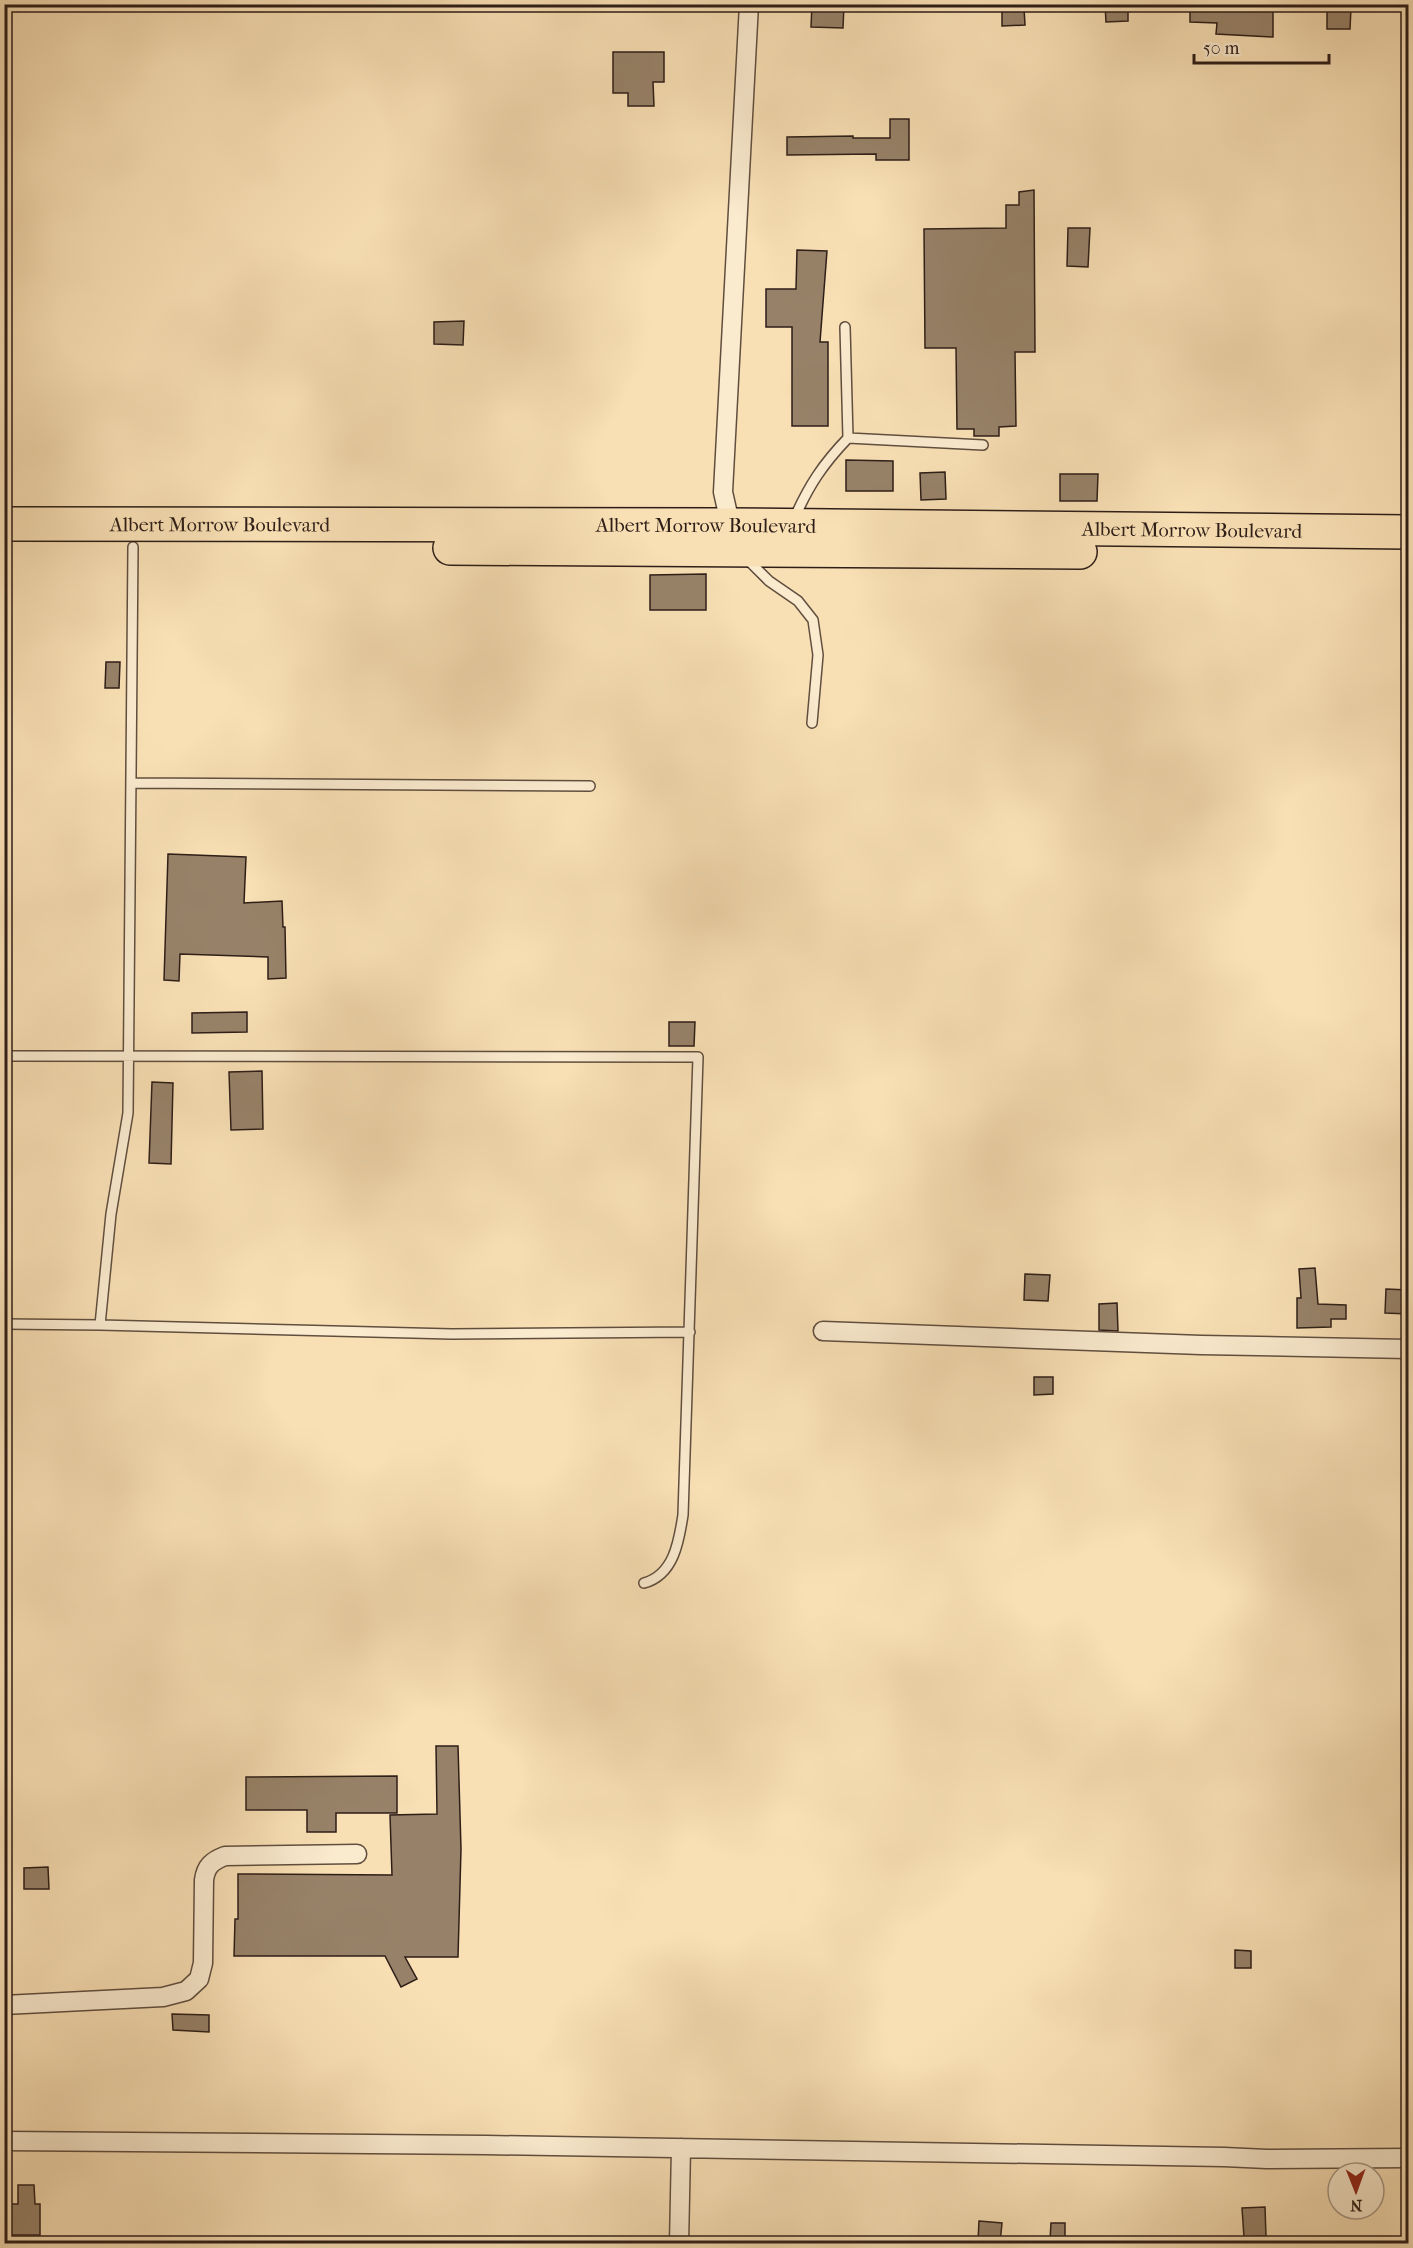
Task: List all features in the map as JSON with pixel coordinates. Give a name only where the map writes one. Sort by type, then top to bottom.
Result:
[{"type":"highway","name":"Albert Morrow Boulevard","points":[[4,524],[733,537],[1408,556]]},
{"type":"highway","name":"Albert Morrow Boulevard","points":[[4,546],[133,547],[733,537],[790,526],[1408,532]]},
{"type":"street","points":[[733,537],[723,492],[749,4]]},
{"type":"street","points":[[823,1331],[1201,1345],[1408,1349]]},
{"type":"street","points":[[4,2004],[163,1997],[186,1991],[199,1979],[203,1963],[204,1880],[206,1869],[214,1860],[225,1856],[357,1854]]},
{"type":"street","points":[[4,2140],[681,2148],[1267,2159],[1408,2158]]},
{"type":"street","points":[[679,2244],[681,2148]]},
{"type":"lane","points":[[790,526],[822,467],[848,438],[845,327]]},
{"type":"lane","points":[[848,438],[983,445]]},
{"type":"lane","points":[[733,537],[769,581],[798,601],[813,620],[818,655],[812,723]]},
{"type":"lane","points":[[100,1324],[111,1214],[128,1113],[133,547]]},
{"type":"lane","points":[[132,783],[590,786]]},
{"type":"lane","points":[[4,1056],[698,1057],[683,1515],[671,1561],[655,1580],[644,1583]]},
{"type":"lane","points":[[4,1324],[100,1324],[452,1334],[690,1332]]},
{"type":"building","points":[[812,4],[844,4],[843,28],[811,27]]},
{"type":"building","points":[[1105,4],[1128,4],[1128,21],[1106,22]]},
{"type":"building","points":[[1244,4],[1273,4],[1273,37],[1216,34],[1217,23],[1190,22],[1190,5],[1244,10]]},
{"type":"building","points":[[1327,7],[1351,8],[1350,29],[1327,29]]},
{"type":"building","points":[[1024,8],[1025,25],[1002,26],[1002,9]]},
{"type":"building","points":[[613,52],[664,52],[664,82],[653,82],[654,106],[628,106],[628,93],[613,93]]},
{"type":"building","points":[[890,119],[909,119],[909,160],[876,160],[876,154],[787,155],[787,137],[890,138]]},
{"type":"building","points":[[1034,190],[1035,352],[1015,352],[1016,426],[999,427],[999,436],[974,436],[974,429],[957,429],[956,348],[925,348],[924,229],[1006,228],[1006,205],[1019,205],[1019,192]]},
{"type":"building","points":[[1068,228],[1090,228],[1088,267],[1067,266]]},
{"type":"building","points":[[797,250],[827,251],[820,342],[828,342],[828,426],[792,426],[792,327],[766,327],[766,289],[796,289]]},
{"type":"building","points":[[464,321],[463,345],[434,344],[434,322]]},
{"type":"building","points":[[846,460],[893,461],[893,491],[846,491]]},
{"type":"building","points":[[945,472],[946,499],[921,500],[920,473]]},
{"type":"building","points":[[1060,474],[1098,474],[1097,501],[1060,501]]},
{"type":"building","points":[[706,574],[706,610],[650,610],[650,575]]},
{"type":"building","points":[[106,662],[120,662],[119,688],[105,688]]},
{"type":"building","points":[[168,854],[246,857],[244,903],[282,901],[286,978],[268,979],[268,957],[180,954],[179,981],[164,980]]},
{"type":"building","points":[[247,1012],[247,1032],[192,1033],[192,1013]]},
{"type":"building","points":[[669,1022],[695,1022],[694,1046],[669,1046]]},
{"type":"building","points":[[262,1071],[263,1129],[231,1130],[229,1072]]},
{"type":"building","points":[[152,1082],[173,1083],[171,1164],[149,1163]]},
{"type":"building","points":[[1315,1268],[1318,1304],[1346,1305],[1346,1319],[1331,1319],[1331,1327],[1297,1328],[1297,1298],[1301,1298],[1299,1269]]},
{"type":"building","points":[[1025,1274],[1050,1275],[1048,1301],[1024,1300]]},
{"type":"building","points":[[1386,1289],[1408,1290],[1408,1314],[1385,1313]]},
{"type":"building","points":[[1117,1303],[1118,1331],[1099,1330],[1099,1304]]},
{"type":"building","points":[[1034,1377],[1053,1377],[1053,1394],[1034,1395]]},
{"type":"building","points":[[436,1746],[458,1746],[461,1849],[458,1957],[405,1957],[417,1979],[401,1987],[385,1956],[234,1956],[235,1919],[238,1919],[238,1874],[392,1875],[390,1815],[437,1814]]},
{"type":"building","points":[[397,1776],[397,1813],[336,1813],[336,1832],[307,1832],[307,1810],[246,1810],[246,1777]]},
{"type":"building","points":[[48,1867],[49,1889],[24,1889],[24,1868]]},
{"type":"building","points":[[1235,1950],[1251,1951],[1251,1968],[1235,1968]]},
{"type":"building","points":[[172,2014],[209,2015],[209,2032],[173,2030]]},
{"type":"building","points":[[18,2185],[34,2185],[35,2204],[40,2204],[40,2235],[11,2235],[11,2204],[18,2204]]},
{"type":"building","points":[[1265,2207],[1266,2236],[1244,2237],[1242,2208]]},
{"type":"building","points":[[979,2221],[1002,2223],[1000,2243],[978,2241]]},
{"type":"building","points":[[1051,2223],[1065,2223],[1065,2240],[1050,2240]]}]
